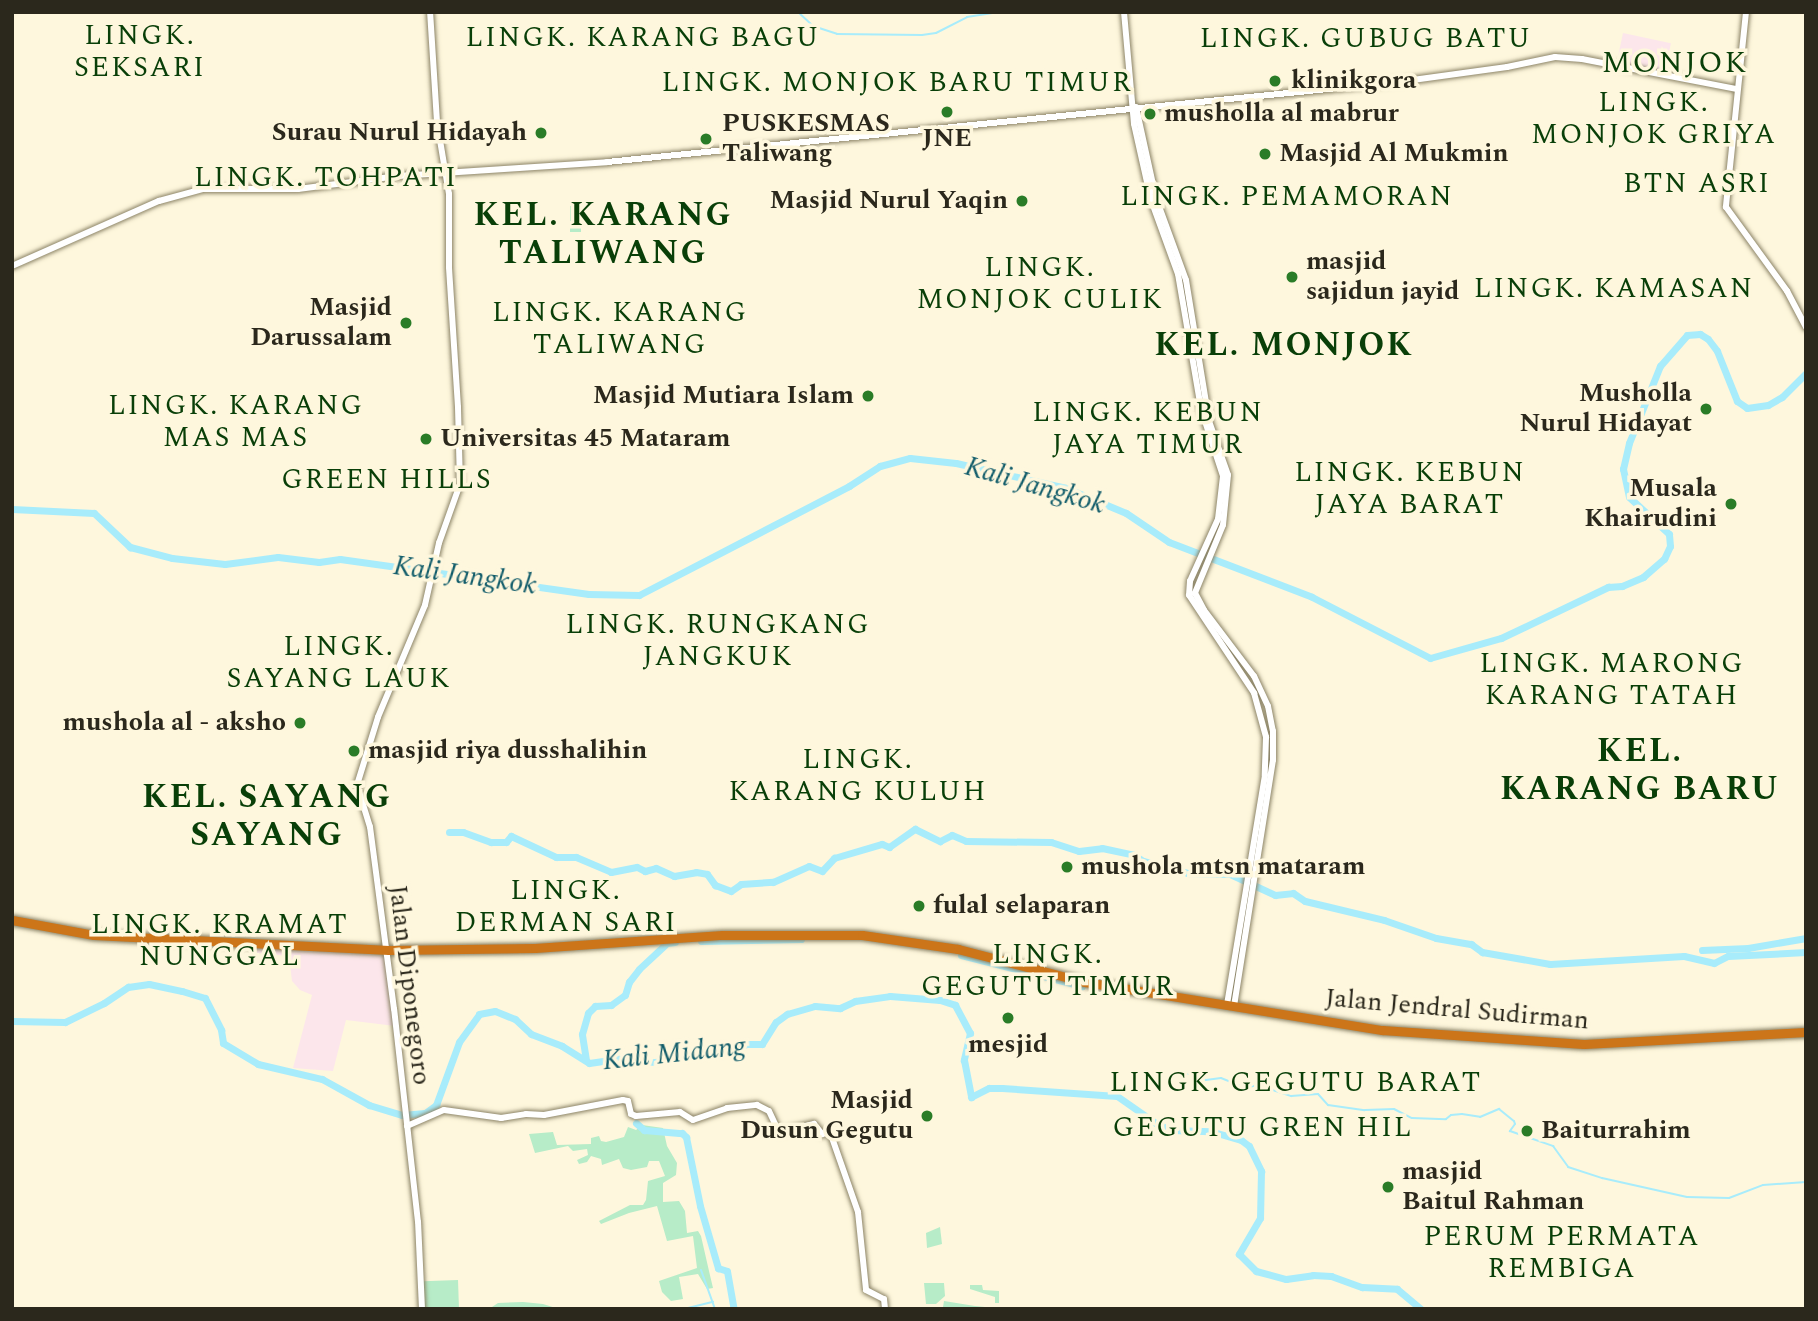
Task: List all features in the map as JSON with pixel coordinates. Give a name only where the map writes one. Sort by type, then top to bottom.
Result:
[{"type":"highway","points":[[12,915],[126,935]]},
{"type":"highway","points":[[12,920],[76,933],[126,935]]},
{"type":"highway","name":"Jalan Jendral Sudirman","points":[[126,935],[385,948],[521,949],[694,937],[836,934],[899,938],[958,949],[1085,982],[1382,1030],[1545,1042],[1606,1043],[1806,1032]]},
{"type":"street","name":"Jalan Diponegoro","points":[[422,1309],[418,1224],[407,1123],[370,827],[359,796],[358,783],[379,717],[425,605],[460,474],[446,174],[437,122],[430,12]]},
{"type":"street","points":[[1124,12],[1133,104],[1156,198],[1187,287],[1199,381],[1209,421],[1229,479],[1217,532],[1199,570],[1196,596],[1254,676],[1272,724],[1273,760],[1248,892],[1231,1006]]},
{"type":"street","points":[[1746,12],[1726,184],[1727,210],[1787,291],[1806,327]]},
{"type":"street","points":[[12,266],[183,192],[235,187],[298,189],[398,176],[607,162],[1122,110],[1133,104],[1398,82],[1560,57],[1737,89]]},
{"type":"street","points":[[1122,110],[1133,104]]},
{"type":"street","points":[[407,1123],[444,1110],[505,1118],[522,1114],[544,1115],[624,1100],[633,1116],[680,1112],[690,1120],[727,1108],[760,1106],[769,1111],[779,1132],[812,1123],[822,1134],[830,1132],[858,1212],[866,1290],[883,1298],[885,1309]]},
{"type":"shaded area","points":[[1623,33],[1671,43],[1664,74],[1616,64]]},
{"type":"shaded area","points":[[257,947],[385,955],[395,1026],[346,1020],[333,1071],[293,1068],[312,995],[300,990],[292,981],[289,956],[257,953]]},
{"type":"green space","points":[[570,201],[581,201],[581,232],[570,232]]},
{"type":"green space","points":[[642,1125],[663,1128],[667,1146],[677,1163],[676,1175],[663,1183],[663,1202],[679,1201],[685,1211],[687,1233],[698,1231],[701,1236],[713,1288],[707,1289],[698,1274],[679,1277],[683,1299],[671,1301],[662,1292],[659,1281],[697,1268],[693,1236],[667,1241],[657,1206],[601,1224],[599,1221],[630,1205],[643,1205],[648,1181],[665,1176],[659,1161],[649,1161],[647,1167],[631,1170],[623,1168],[619,1159],[602,1165],[601,1159],[591,1156],[587,1162],[579,1164],[577,1160],[588,1155],[587,1149],[573,1151],[568,1146],[535,1153],[529,1134],[553,1132],[557,1145],[591,1144],[591,1138],[599,1136],[601,1141],[606,1142],[624,1137],[628,1127],[636,1130]]},
{"type":"green space","points":[[940,1227],[942,1244],[927,1248],[926,1233]]},
{"type":"green space","points":[[458,1280],[459,1309],[424,1309],[423,1281]]},
{"type":"green space","points":[[924,1283],[944,1283],[945,1296],[936,1304],[926,1304]]},
{"type":"green space","points":[[970,1285],[982,1285],[983,1290],[999,1291],[999,1303],[995,1303],[995,1297],[970,1289]]},
{"type":"green space","points":[[944,1301],[1005,1309],[937,1309],[943,1307]]},
{"type":"green space","points":[[523,1302],[559,1309],[489,1309],[498,1303]]},
{"type":"waterway","points":[[798,12],[813,26],[837,34],[922,35],[936,33],[967,17],[999,12]]},
{"type":"waterway","name":"Kali Jangkok","points":[[12,509],[94,513],[130,547],[172,558],[225,564],[278,557],[319,562],[340,559],[589,594],[639,595],[849,486],[880,466],[910,458],[956,463],[1066,488],[1126,513],[1169,542],[1312,597],[1430,658],[1501,638],[1608,587],[1622,586],[1643,577],[1664,559],[1670,546],[1669,534],[1629,497],[1623,469],[1629,443],[1660,366],[1687,335],[1700,334],[1708,339],[1717,351],[1737,401],[1747,408],[1768,405],[1782,397],[1806,373]]},
{"type":"waterway","points":[[449,832],[463,832],[491,842],[506,842],[511,836],[556,857],[576,857],[611,872],[637,867],[645,871],[656,868],[674,876],[696,872],[707,874],[715,885],[731,891],[741,884],[773,882],[809,866],[822,871],[834,858],[882,844],[889,847],[915,829],[940,841],[952,835],[966,841],[1051,842],[1079,851],[1102,848],[1134,855],[1143,861],[1188,873],[1230,874],[1275,895],[1293,893],[1305,901],[1384,920],[1436,938],[1471,944],[1482,952],[1550,964],[1684,956],[1714,963],[1728,956],[1806,952]]},
{"type":"waterway","points":[[1702,950],[1748,948],[1806,938]]},
{"type":"waterway","points":[[701,941],[801,939]]},
{"type":"waterway","points":[[586,1060],[582,1034],[588,1013],[595,1006],[611,1005],[625,995],[629,982],[639,969],[667,943],[675,942]]},
{"type":"waterway","points":[[961,955],[1082,986]]},
{"type":"waterway","name":"Kali Midang","points":[[12,1021],[65,1022],[104,1003],[128,987],[149,984],[182,991],[205,998],[221,1030],[223,1043],[258,1064],[322,1079],[369,1105],[402,1115],[425,1113],[436,1105],[459,1042],[479,1014],[495,1011],[515,1019],[531,1034],[562,1046],[589,1063],[619,1059],[655,1062],[710,1054],[747,1044],[762,1044],[776,1022],[787,1014],[815,1006],[840,1008],[855,1001],[890,996],[940,1000],[955,1005],[970,1033],[964,1060],[971,1097],[989,1088],[1117,1096],[1157,1124],[1172,1130],[1210,1131],[1241,1140],[1249,1146],[1261,1171],[1260,1218],[1239,1254],[1256,1271],[1286,1279],[1313,1275],[1331,1276],[1362,1287],[1397,1289],[1421,1309]]},
{"type":"waterway","points":[[1181,1074],[1198,1074],[1206,1080],[1221,1078],[1246,1088],[1257,1085],[1291,1096],[1318,1094],[1328,1105],[1365,1110],[1394,1109],[1412,1118],[1446,1119],[1451,1115],[1462,1114],[1480,1117],[1499,1109],[1514,1121],[1510,1131],[1553,1146],[1568,1167],[1602,1178],[1687,1197],[1729,1198],[1763,1185],[1806,1182]]},
{"type":"waterway","points":[[636,1123],[644,1130],[682,1133],[686,1137],[700,1206],[718,1268],[727,1271],[734,1309]]},
{"type":"waterway","points":[[701,1270],[715,1309]]},
{"type":"waterway","points":[[684,1309],[713,1302]]},
{"type":"place","name":"klinikgora","points":[[1275,81]]},
{"type":"place","name":"JNE","points":[[947,112]]},
{"type":"place","name":"musholla al mabrur","points":[[1150,114]]},
{"type":"place","name":"Surau Nurul Hidayah","points":[[541,133]]},
{"type":"place","name":"PUSKESMAS Taliwang","points":[[706,139]]},
{"type":"place","name":"Masjid Al Mukmin","points":[[1265,154]]},
{"type":"place","name":"Masjid Nurul Yaqin","points":[[1022,201]]},
{"type":"place","name":"masjid sajidun jayid","points":[[1292,277]]},
{"type":"place","name":"Masjid Darussalam","points":[[406,323]]},
{"type":"place","name":"Masjid Mutiara Islam","points":[[868,396]]},
{"type":"place","name":"Musholla Nurul Hidayat","points":[[1706,409]]},
{"type":"place","name":"Universitas 45 Mataram","points":[[426,439]]},
{"type":"place","name":"Musala Khairudini","points":[[1731,504]]},
{"type":"place","name":"mushola al - aksho","points":[[300,723]]},
{"type":"place","name":"masjid riya dusshalihin","points":[[354,751]]},
{"type":"place","name":"mushola mtsn mataram","points":[[1067,867]]},
{"type":"place","name":"fulal selaparan","points":[[919,906]]},
{"type":"place","name":"mesjid","points":[[1008,1018]]},
{"type":"place","name":"Masjid Dusun Gegutu","points":[[927,1116]]},
{"type":"place","name":"Baiturrahim","points":[[1527,1131]]},
{"type":"place","name":"masjid Baitul Rahman","points":[[1388,1187]]},
{"type":"district","name":"LINGK. KARANG BAGU","points":[[643,38]]},
{"type":"district","name":"LINGK. GUBUG BATU","points":[[1366,39]]},
{"type":"district","name":"LINGK. SEKSARI","points":[[140,52]]},
{"type":"district","name":"MONJOK","points":[[1675,63]]},
{"type":"district","name":"LINGK. MONJOK BARU TIMUR","points":[[897,83]]},
{"type":"district","name":"LINGK. MONJOK GRIYA","points":[[1654,119]]},
{"type":"district","name":"LINGK. TOHPATI","points":[[326,178]]},
{"type":"district","name":"BTN ASRI","points":[[1697,184]]},
{"type":"district","name":"LINGK. PEMAMORAN","points":[[1287,197]]},
{"type":"district","name":"KEL. KARANG TALIWANG","points":[[603,235]]},
{"type":"district","name":"LINGK. MONJOK CULIK","points":[[1040,284]]},
{"type":"district","name":"LINGK. KAMASAN","points":[[1614,289]]},
{"type":"district","name":"LINGK. KARANG TALIWANG","points":[[620,329]]},
{"type":"district","name":"KEL. MONJOK","points":[[1284,346]]},
{"type":"district","name":"LINGK. KARANG MAS MAS","points":[[236,422]]},
{"type":"district","name":"LINGK. KEBUN JAYA TIMUR","points":[[1148,429]]},
{"type":"district","name":"GREEN HILLS","points":[[387,480]]},
{"type":"district","name":"LINGK. KEBUN JAYA BARAT","points":[[1410,489]]},
{"type":"district","name":"LINGK. RUNGKANG JANGKUK","points":[[718,641]]},
{"type":"district","name":"LINGK. SAYANG LAUK","points":[[339,663]]},
{"type":"district","name":"LINGK. MARONG KARANG TATAH","points":[[1612,680]]},
{"type":"district","name":"KEL. KARANG BARU","points":[[1640,771]]},
{"type":"district","name":"LINGK. KARANG KULUH","points":[[858,776]]},
{"type":"district","name":"KEL. SAYANG SAYANG","points":[[267,817]]},
{"type":"district","name":"LINGK. DERMAN SARI","points":[[566,907]]},
{"type":"district","name":"LINGK. KRAMAT NUNGGAL","points":[[220,941]]},
{"type":"district","name":"LINGK. GEGUTU TIMUR","points":[[1048,971]]},
{"type":"district","name":"LINGK. GEGUTU BARAT","points":[[1296,1083]]},
{"type":"district","name":"GEGUTU GREN HIL","points":[[1263,1128]]},
{"type":"district","name":"PERUM PERMATA REMBIGA","points":[[1562,1253]]}]
